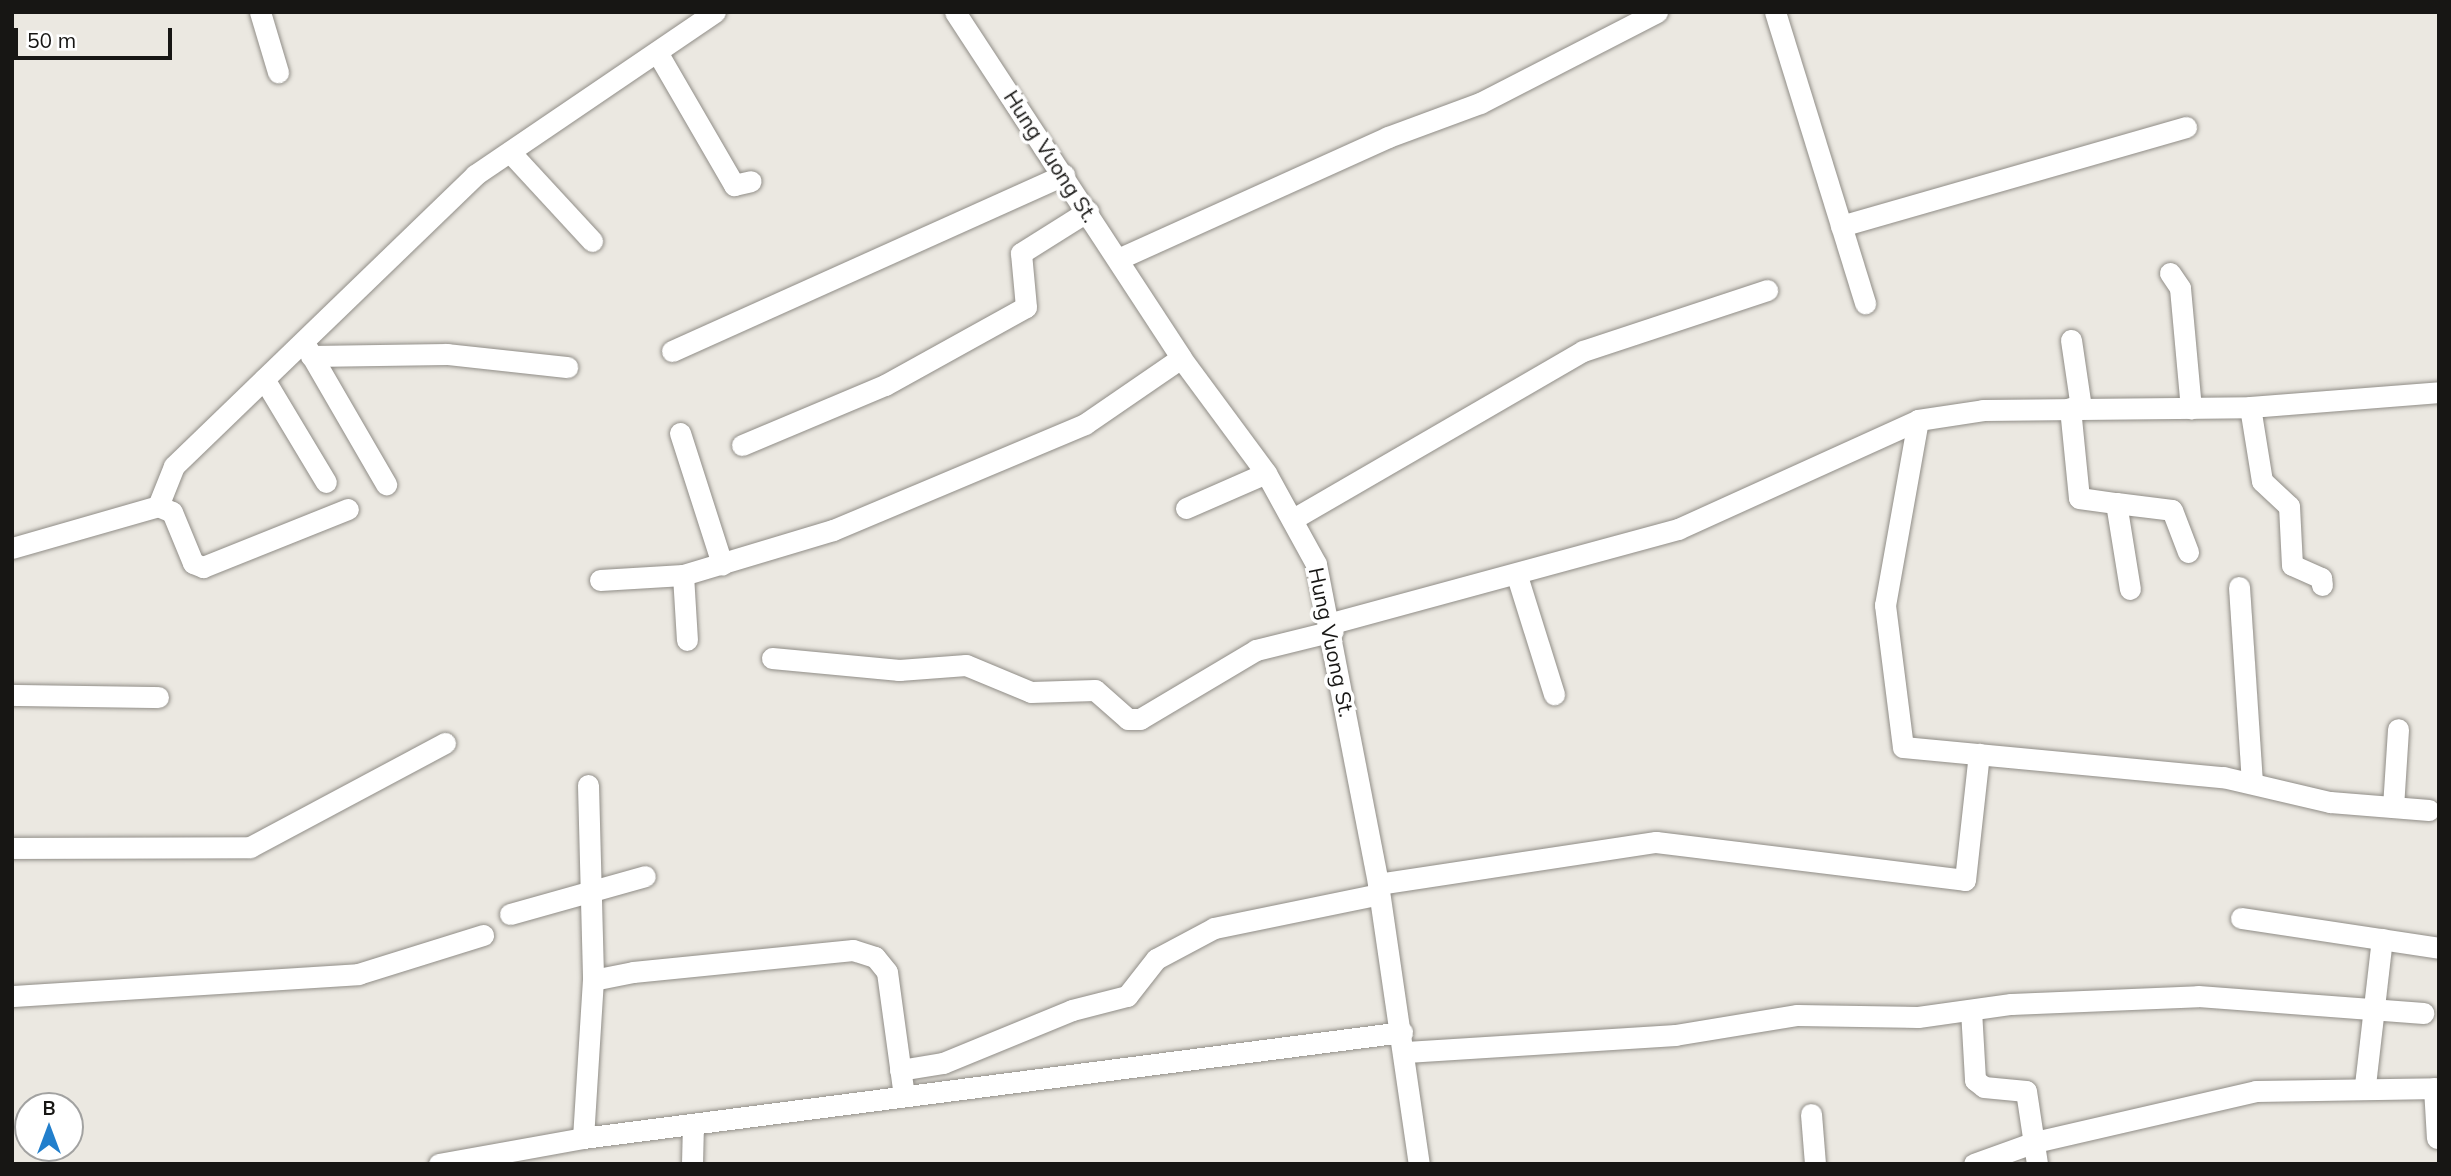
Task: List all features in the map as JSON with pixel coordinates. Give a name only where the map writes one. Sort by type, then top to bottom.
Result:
[{"type":"street","points":[[260,12],[278,72]]},
{"type":"street","points":[[158,506],[164,476],[264,379],[307,348],[475,175],[715,12]]},
{"type":"street","name":"Hung Vuong St.","points":[[956,12],[1088,211],[1181,358],[1266,473],[1317,564],[1333,627],[1378,889],[1404,1042],[1419,1164]]},
{"type":"street","points":[[1118,259],[1388,137],[1480,103],[1657,12]]},
{"type":"street","points":[[1775,12],[1865,303]]},
{"type":"street","points":[[657,52],[734,185],[751,181]]},
{"type":"street","points":[[1841,226],[2186,127]]},
{"type":"street","points":[[510,152],[592,241]]},
{"type":"street","points":[[672,351],[1064,175]]},
{"type":"street","points":[[742,445],[885,385],[1026,307],[1021,253],[1088,211]]},
{"type":"street","points":[[2170,273],[2180,288],[2191,408]]},
{"type":"street","points":[[1293,519],[1583,351],[1768,290]]},
{"type":"street","points":[[2071,340],[2079,498],[2172,510],[2188,552]]},
{"type":"street","points":[[307,348],[447,355],[567,367]]},
{"type":"street","points":[[307,348],[386,484]]},
{"type":"street","points":[[600,580],[683,575],[833,530],[1085,424],[1181,358]]},
{"type":"street","points":[[264,379],[326,482]]},
{"type":"street","points":[[772,658],[899,670],[966,665],[1031,692],[1096,690],[1128,719],[1140,719],[1256,650],[1712,517],[1826,457],[1918,420],[1983,410],[2250,407],[2439,392]]},
{"type":"street","points":[[2250,407],[2262,481],[2289,506],[2292,565],[2321,578],[2322,585]]},
{"type":"street","points":[[1918,420],[1885,605],[1899,737],[1913,751],[1979,754],[2252,783],[2330,802],[2429,810]]},
{"type":"street","points":[[680,433],[722,564]]},
{"type":"street","points":[[1186,509],[1266,473]]},
{"type":"street","points":[[2116,503],[2130,589]]},
{"type":"street","points":[[12,548],[158,506],[172,512],[196,568],[348,509]]},
{"type":"street","points":[[683,575],[687,640]]},
{"type":"street","points":[[1517,576],[1554,694]]},
{"type":"street","points":[[2239,587],[2252,783]]},
{"type":"street","points":[[12,695],[158,697]]},
{"type":"street","points":[[2393,807],[2398,729]]},
{"type":"street","points":[[12,848],[250,847],[445,743]]},
{"type":"street","points":[[900,1070],[943,1063],[1072,1010],[1127,996],[1156,959],[1214,928],[1378,889],[1656,842],[1965,880],[1979,754]]},
{"type":"street","points":[[583,1138],[593,979],[588,785]]},
{"type":"street","points":[[510,914],[590,894],[645,876]]},
{"type":"street","points":[[2241,918],[2439,948]]},
{"type":"street","points":[[12,996],[358,974],[483,935]]},
{"type":"street","points":[[2365,1085],[2382,939]]},
{"type":"street","points":[[593,979],[853,950],[875,957],[887,972],[904,1096]]},
{"type":"street","points":[[439,1164],[583,1138],[904,1096],[1404,1042],[1675,1035],[1797,1015],[1918,1017],[1971,1010],[2198,996],[2423,1013]]},
{"type":"street","points":[[1971,1010],[1975,1080],[1984,1087],[2026,1091],[2037,1164]]},
{"type":"street","points":[[1974,1164],[2035,1142],[2256,1091],[2365,1085],[2437,1088],[2437,1138]]},
{"type":"street","points":[[1811,1114],[1815,1164]]},
{"type":"street","points":[[692,1164],[693,1124]]}]
